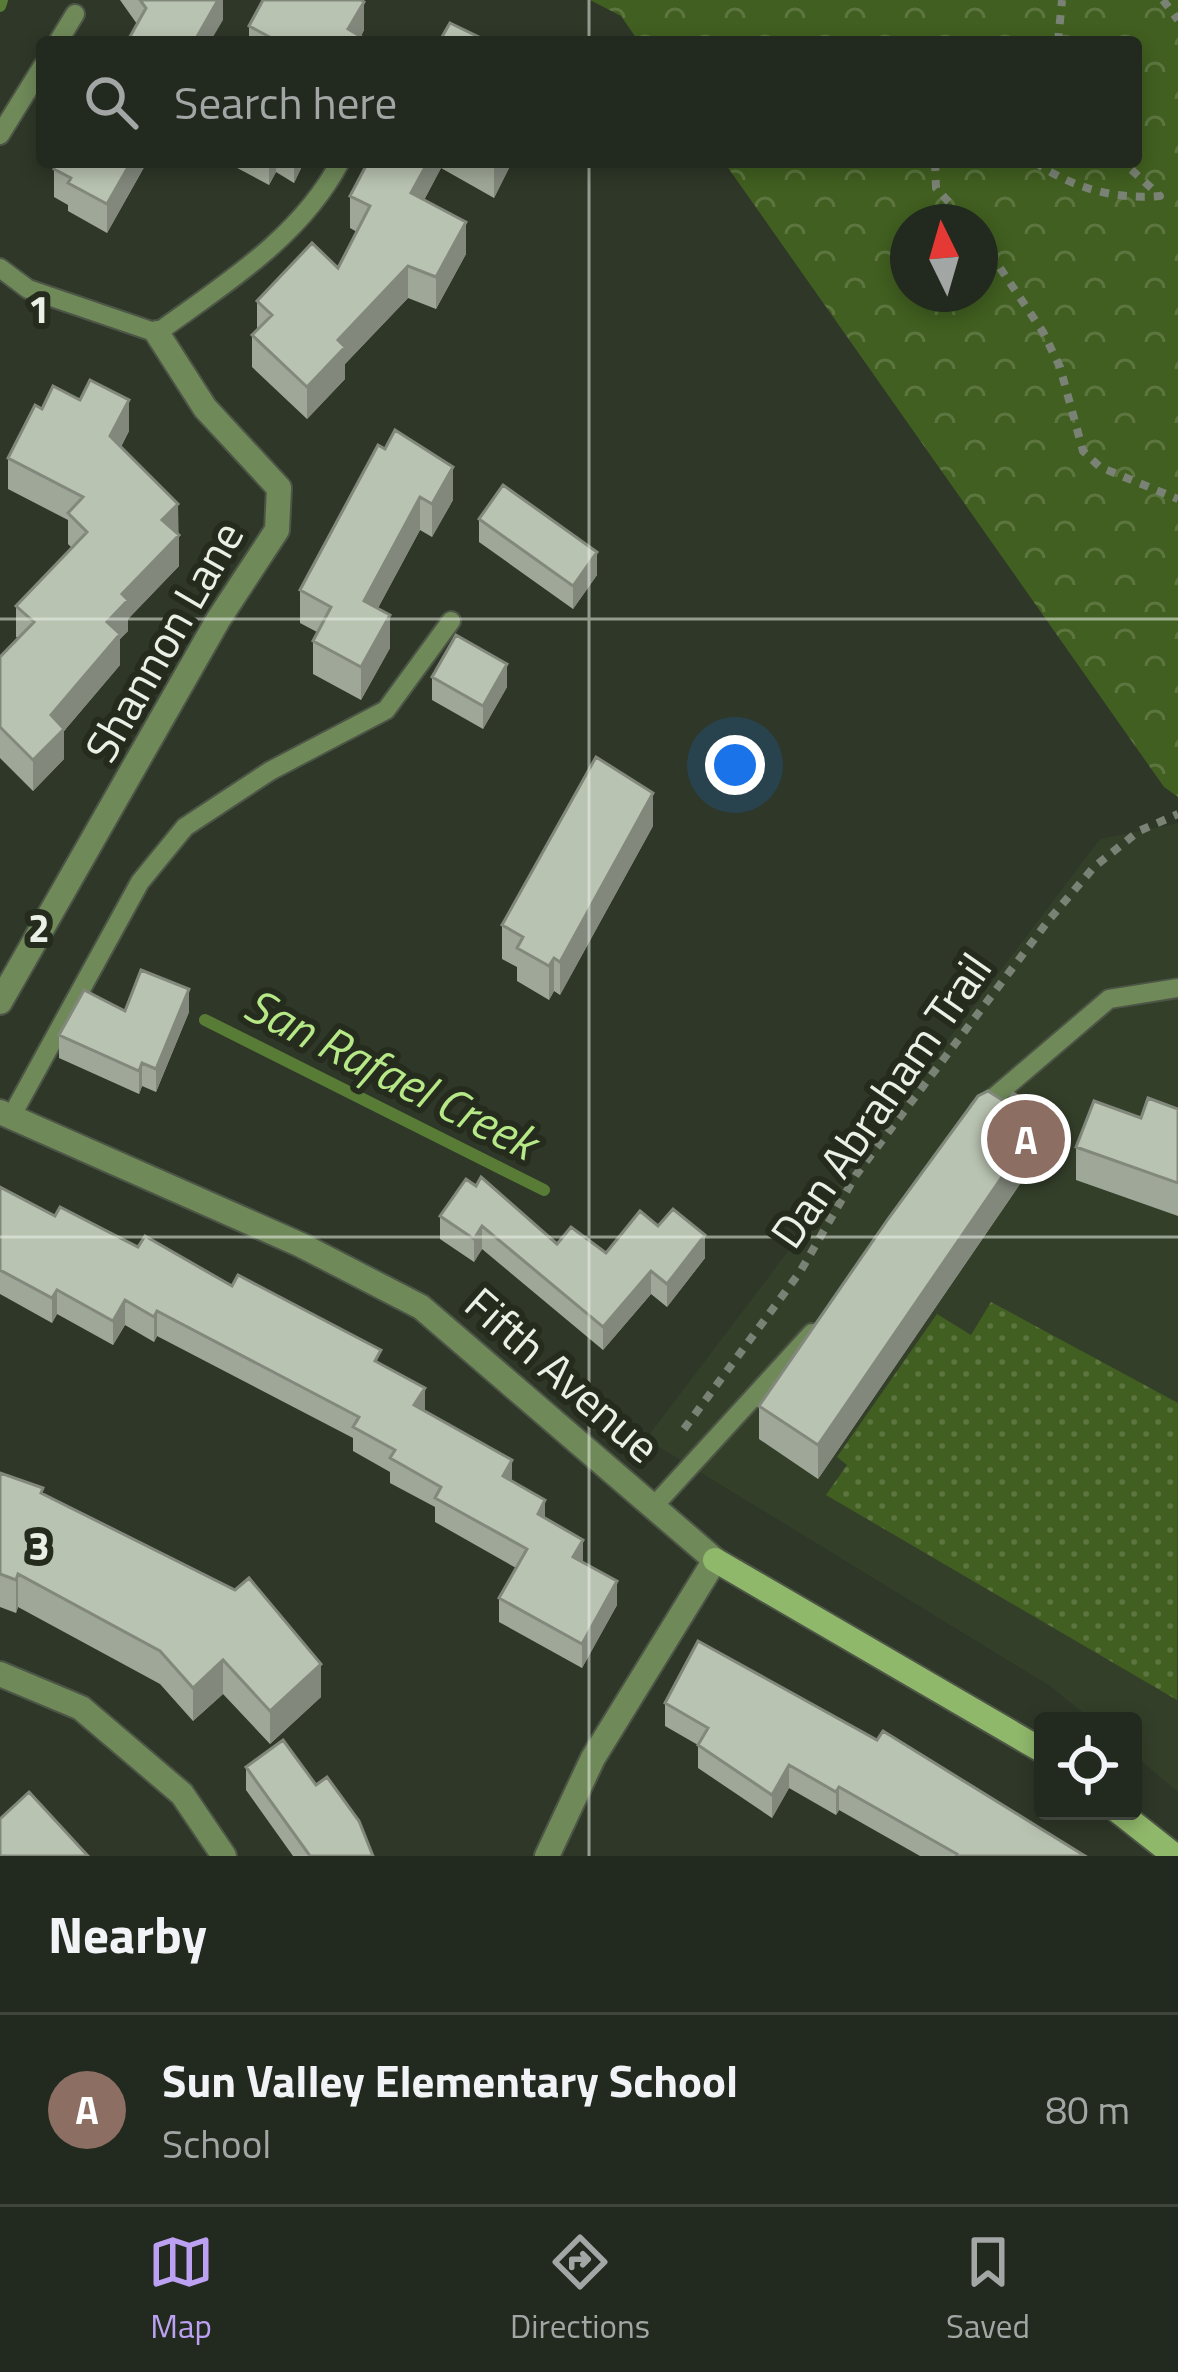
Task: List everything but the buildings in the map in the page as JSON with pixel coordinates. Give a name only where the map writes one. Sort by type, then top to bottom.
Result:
[{"type":"street","name":"Shannon Lane","points":[[0,1002],[218,620],[278,530],[279,488],[205,408],[157,333]]},
{"type":"street","name":"Fifth Avenue","points":[[5,1114],[301,1245],[421,1307],[715,1560],[1034,1746]]},
{"type":"street","points":[[547,1856],[592,1758],[715,1560]]},
{"type":"street","points":[[0,1674],[81,1708],[182,1794],[224,1856]]},
{"type":"street","points":[[1129,1820],[1175,1856]]},
{"type":"lane","points":[[62,36],[75,14]]},
{"type":"lane","points":[[0,135],[36,78]]},
{"type":"lane","points":[[0,268],[28,289],[157,333],[270,250],[328,185],[337,168]]},
{"type":"lane","points":[[5,1114],[140,882],[185,827],[270,771],[386,710],[451,621]]},
{"type":"lane","points":[[968,1120],[1109,999],[1178,988]]},
{"type":"lane","points":[[653,1507],[693,1457],[804,1344],[831,1306]]},
{"type":"path","points":[[1059,36],[1062,0]]},
{"type":"path","points":[[1163,0],[1178,20]]},
{"type":"path","points":[[934,168],[936,188],[951,204]]},
{"type":"path","points":[[1046,168],[1079,185],[1127,199],[1160,196],[1130,168]]},
{"type":"path","points":[[998,262],[1020,291],[1051,350],[1083,451],[1100,467],[1178,499]]},
{"type":"path","name":"Dan Abraham Trail","points":[[693,1457],[684,1443],[684,1426],[800,1272],[856,1175],[993,992],[1094,867],[1138,831],[1178,814]]},
{"type":"shaded area","points":[[1178,823],[1178,1792],[1142,1762],[1142,1712],[1082,1712],[1050,1686],[646,1439],[1100,839]]},
{"type":"green space","points":[[590,0],[1178,0],[1178,797],[1164,787],[728,168],[1142,168],[1142,36],[635,36],[621,16]]},
{"type":"green space","points":[[991,1302],[1178,1403],[1177,1700],[826,1495],[847,1465],[837,1457],[937,1314],[971,1335]]},
{"type":"waterway","name":"San Rafael Creek","points":[[0,6],[2,0]]},
{"type":"waterway","name":"San Rafael Creek","points":[[205,1020],[544,1190]]},
{"type":"place","name":"Sun Valley Elementary School","points":[[1026,1139]]}]
